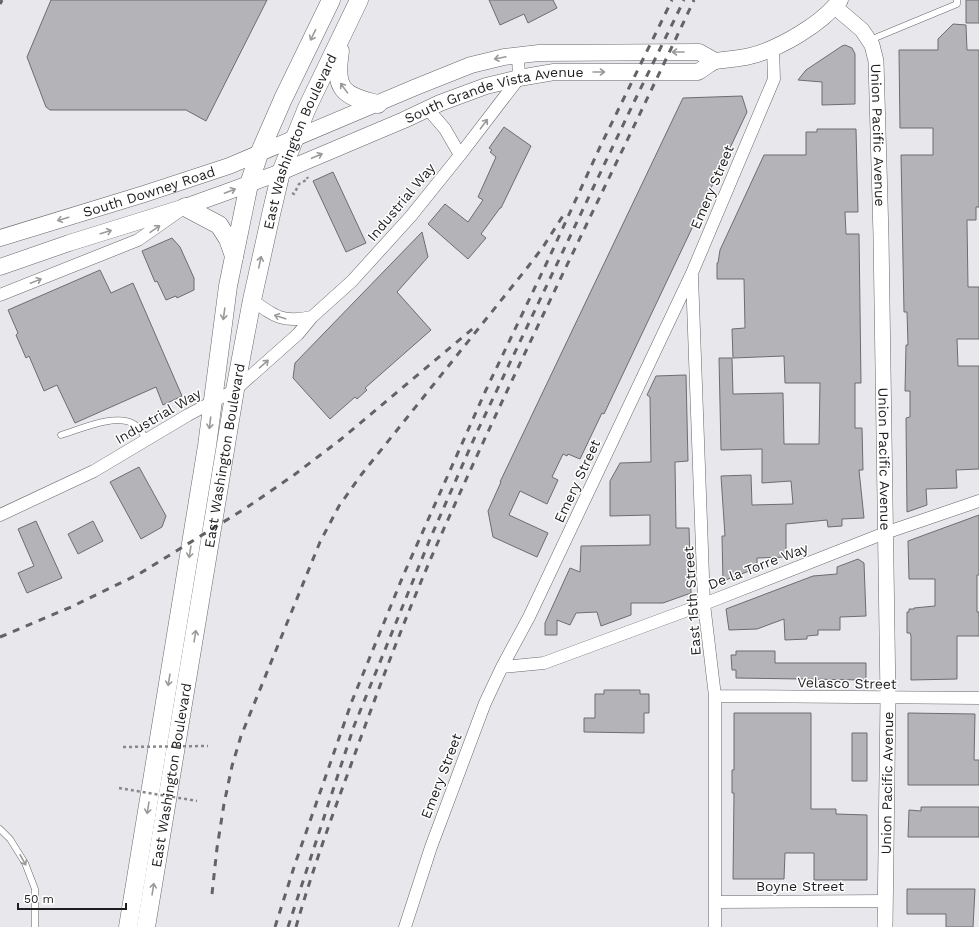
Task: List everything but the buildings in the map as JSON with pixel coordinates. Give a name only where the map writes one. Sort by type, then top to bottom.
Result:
[{"type":"main road","name":"East Washington Boulevard","points":[[128,927],[207,446],[228,286],[249,184],[259,154],[282,99],[330,0]]},
{"type":"main road","name":"East Washington Boulevard","points":[[146,927],[235,390],[252,300],[281,172],[308,108],[360,0]]},
{"type":"main road","name":"South Grande Vista Avenue","points":[[281,172],[404,120],[427,108],[486,86],[554,72],[698,72],[715,61],[745,58],[773,48],[801,33],[837,3]]},
{"type":"main road","points":[[343,35],[338,71],[342,90],[357,99],[378,104]]},
{"type":"main road","name":"South Grande Vista Avenue","points":[[295,139],[416,87],[472,65],[518,56],[553,53],[698,52],[715,61]]},
{"type":"main road","name":"South Downey Road","points":[[0,238],[226,167],[295,139]]},
{"type":"main road","name":"South Downey Road","points":[[0,267],[69,243],[185,207],[281,172]]},
{"type":"main road","points":[[185,207],[219,225],[228,238],[234,256]]},
{"type":"street","name":"Union Pacific Avenue","points":[[837,3],[862,30],[869,40],[872,45],[876,61],[881,236],[888,698],[885,927]]},
{"type":"street","name":"Emery Street","points":[[406,927],[431,847],[485,703],[502,667],[529,617],[692,272],[774,80],[773,48]]},
{"type":"street","points":[[518,56],[519,78]]},
{"type":"street","name":"Industrial Way","points":[[0,515],[94,471],[146,439],[235,390],[298,334],[312,317],[352,280],[411,216],[519,78]]},
{"type":"street","points":[[427,108],[445,130],[460,155]]},
{"type":"street","points":[[0,295],[138,240],[185,207]]},
{"type":"street","name":"East 15th Street","points":[[692,272],[704,604],[715,696],[715,927]]},
{"type":"street","points":[[252,300],[273,315],[286,319],[312,317]]},
{"type":"street","name":"De la Torre Way","points":[[502,667],[544,663],[704,604],[885,533],[979,501]]},
{"type":"street","name":"Velasco Street","points":[[715,696],[979,698]]},
{"type":"street","name":"Boyne Street","points":[[715,902],[885,901]]},
{"type":"lane","points":[[869,40],[957,4],[957,0]]},
{"type":"lane","points":[[61,435],[109,421],[120,420],[138,427],[146,439]]},
{"type":"lane","points":[[0,829],[10,839],[25,863],[35,889],[35,927]]},
{"type":"path","points":[[292,193],[294,194],[299,184],[308,179],[307,177]]},
{"type":"path","points":[[123,747],[208,746]]},
{"type":"path","points":[[119,788],[197,801]]},
{"type":"railway","points":[[0,4],[2,0]]},
{"type":"railway","points":[[275,927],[295,864],[352,701],[403,576],[485,392],[600,147],[672,0]]},
{"type":"railway","points":[[288,927],[354,726],[430,539],[477,432],[684,0]]},
{"type":"railway","points":[[296,927],[327,830],[369,715],[391,656],[438,542],[532,338],[694,0]]},
{"type":"railway","points":[[212,894],[224,804],[232,766],[241,736],[320,542],[339,506],[361,475],[527,268],[543,247],[566,211]]},
{"type":"railway","points":[[0,637],[71,607],[139,574],[246,508],[294,475],[340,440],[477,325]]}]
